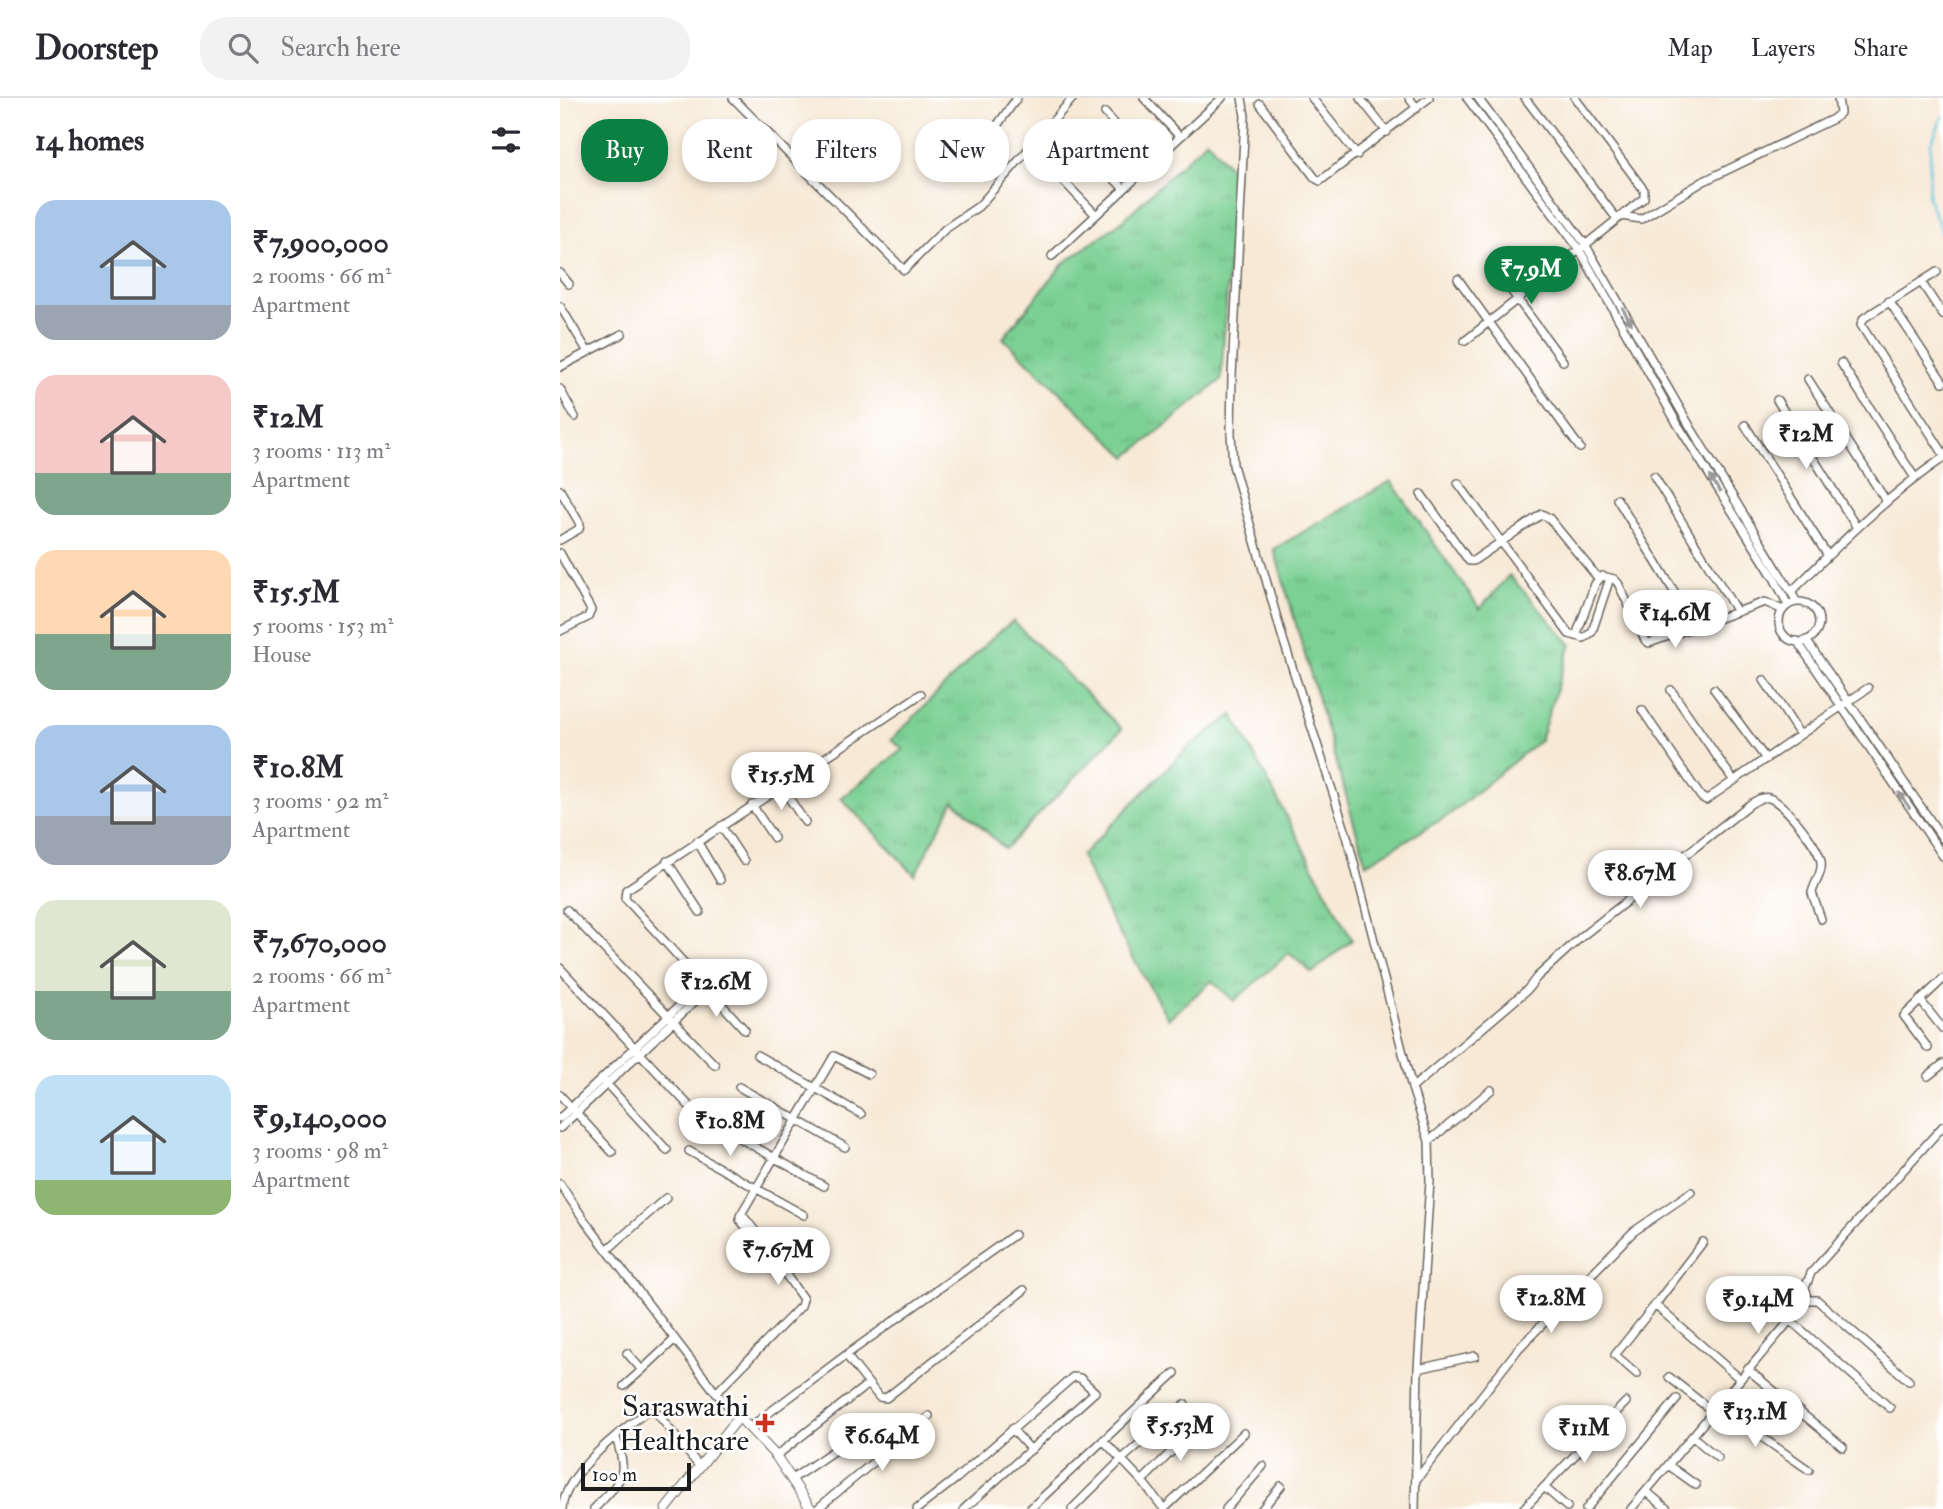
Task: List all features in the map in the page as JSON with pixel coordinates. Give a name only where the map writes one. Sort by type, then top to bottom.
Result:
[{"type":"street","points":[[733,98],[904,270],[945,229],[979,206],[1073,98]]},
{"type":"street","points":[[1002,119],[1017,98]]},
{"type":"street","points":[[1144,98],[1180,137]]},
{"type":"street","points":[[1173,144],[1222,98]]},
{"type":"street","points":[[1242,98],[1244,128],[1232,376],[1233,465],[1283,639],[1347,835],[1412,1088],[1429,1140],[1430,1181],[1418,1369],[1415,1509]]},
{"type":"street","points":[[1312,98],[1357,155]]},
{"type":"street","points":[[1360,98],[1387,132]]},
{"type":"street","points":[[1409,98],[1417,108]]},
{"type":"street","points":[[1260,104],[1318,180],[1323,180],[1429,98]]},
{"type":"street","points":[[1467,98],[1582,246],[1678,425],[1774,578],[1786,608]]},
{"type":"street","points":[[1478,98],[1582,246],[1797,602]]},
{"type":"street","points":[[1525,98],[1619,217],[1642,219],[1704,181],[1833,119],[1840,113],[1838,98]]},
{"type":"street","points":[[1465,341],[1644,198],[1644,190],[1575,98]]},
{"type":"street","points":[[1105,113],[1110,119]]},
{"type":"street","points":[[1064,182],[1096,215]]},
{"type":"street","points":[[1117,182],[1124,189]]},
{"type":"street","points":[[1052,256],[1132,182]]},
{"type":"street","points":[[1493,266],[1563,362]]},
{"type":"street","points":[[1791,592],[1886,502],[1943,456],[1861,325],[1864,317],[1937,272]]},
{"type":"street","points":[[560,273],[569,284]]},
{"type":"street","points":[[1458,279],[1580,448]]},
{"type":"street","points":[[1921,282],[1943,315]]},
{"type":"street","points":[[1889,301],[1943,382]]},
{"type":"street","points":[[560,306],[588,352]]},
{"type":"street","points":[[560,367],[622,334]]},
{"type":"street","points":[[1841,363],[1914,478]]},
{"type":"street","points":[[1808,379],[1886,502]]},
{"type":"street","points":[[560,389],[575,416]]},
{"type":"street","points":[[1777,400],[1857,528]]},
{"type":"street","points":[[1745,425],[1828,556]]},
{"type":"street","points":[[1654,476],[1737,612]]},
{"type":"street","points":[[1458,483],[1569,634],[1584,638],[1592,632],[1610,578]]},
{"type":"street","points":[[560,490],[580,524],[579,529],[560,540]]},
{"type":"street","points":[[1421,494],[1469,561],[1473,561],[1545,514],[1598,578]]},
{"type":"street","points":[[1617,499],[1696,627]]},
{"type":"street","points":[[560,553],[591,610],[588,617],[560,631]]},
{"type":"street","points":[[1598,578],[1610,578],[1618,583],[1647,642],[1652,643],[1769,601],[1786,608]]},
{"type":"street","points":[[1576,636],[1598,578]]},
{"type":"street","points":[[1797,602],[1809,604],[1817,613],[1816,630],[1806,640],[1797,641],[1785,636],[1779,618],[1786,608],[1797,602]]},
{"type":"street","points":[[1806,640],[1943,839]]},
{"type":"street","points":[[1797,641],[1943,856]]},
{"type":"street","points":[[1764,680],[1800,735]]},
{"type":"street","points":[[1714,688],[1766,759]]},
{"type":"street","points":[[1642,710],[1701,797],[1708,799],[1868,688]]},
{"type":"street","points":[[1671,690],[1734,781]]},
{"type":"street","points":[[745,1030],[625,898],[629,886],[921,694]]},
{"type":"street","points":[[781,786],[805,822]]},
{"type":"street","points":[[1412,1088],[1527,990],[1537,977],[1590,930],[1749,805],[1762,798],[1771,799],[1784,809],[1819,855],[1821,869],[1812,893],[1821,919]]},
{"type":"street","points":[[752,805],[774,838]]},
{"type":"street","points":[[720,826],[744,861]]},
{"type":"street","points":[[697,841],[720,880]]},
{"type":"street","points":[[667,861],[700,912]]},
{"type":"street","points":[[567,910],[715,1065]]},
{"type":"street","points":[[560,968],[692,1109]]},
{"type":"street","points":[[1928,1048],[1904,1018],[1905,1013],[1943,979]]},
{"type":"street","points":[[560,1128],[574,1110],[706,986]]},
{"type":"street","points":[[1920,1000],[1943,1029]]},
{"type":"street","points":[[757,1055],[861,1114]]},
{"type":"street","points":[[716,1393],[801,1306],[803,1299],[740,1220],[740,1216],[834,1056],[869,1074]]},
{"type":"street","points":[[1928,1076],[1943,1064]]},
{"type":"street","points":[[604,1081],[667,1150]]},
{"type":"street","points":[[739,1087],[845,1147]]},
{"type":"street","points":[[1429,1140],[1491,1090]]},
{"type":"street","points":[[560,1095],[612,1152]]},
{"type":"street","points":[[560,1118],[574,1110]]},
{"type":"street","points":[[713,1124],[824,1186]]},
{"type":"street","points":[[1807,1300],[1805,1288],[1811,1273],[1943,1126]]},
{"type":"street","points":[[689,1151],[804,1215]]},
{"type":"street","points":[[560,1184],[716,1393],[776,1456],[811,1508],[929,1416]]},
{"type":"street","points":[[1416,1481],[1519,1348],[1633,1232],[1691,1192]]},
{"type":"street","points":[[607,1250],[666,1198]]},
{"type":"street","points":[[750,1427],[846,1354],[1014,1235]]},
{"type":"street","points":[[1637,1374],[1615,1355],[1703,1242]]},
{"type":"street","points":[[846,1354],[879,1397],[886,1398],[1024,1290]]},
{"type":"street","points":[[1631,1509],[1807,1300],[1817,1300],[1909,1381]]},
{"type":"street","points":[[1655,1305],[1740,1378]]},
{"type":"street","points":[[1790,1320],[1889,1408]]},
{"type":"street","points":[[624,1386],[675,1339]]},
{"type":"street","points":[[627,1353],[642,1370]]},
{"type":"street","points":[[1418,1369],[1475,1356]]},
{"type":"street","points":[[1747,1369],[1843,1447]]},
{"type":"street","points":[[1030,1509],[1175,1373]]},
{"type":"street","points":[[917,1509],[957,1478],[1073,1377],[1080,1378],[1095,1392],[964,1509]]},
{"type":"street","points":[[1669,1377],[1809,1470]]},
{"type":"street","points":[[776,1456],[868,1384]]},
{"type":"street","points":[[1586,1509],[1678,1399]]},
{"type":"street","points":[[1523,1509],[1626,1402]]},
{"type":"street","points":[[1072,1509],[1122,1459],[1185,1405]]},
{"type":"street","points":[[562,1509],[563,1499],[578,1472],[645,1413],[652,1410],[699,1466]]},
{"type":"street","points":[[666,1509],[739,1417]]},
{"type":"street","points":[[1142,1481],[1198,1425]]},
{"type":"street","points":[[1012,1429],[1031,1450]]},
{"type":"street","points":[[1103,1440],[1164,1509],[1244,1433]]},
{"type":"street","points":[[1692,1436],[1718,1458]]},
{"type":"street","points":[[594,1509],[624,1471],[616,1438]]},
{"type":"street","points":[[792,1479],[848,1441]]},
{"type":"street","points":[[1668,1465],[1696,1485]]},
{"type":"street","points":[[1226,1509],[1264,1466]]},
{"type":"street","points":[[1262,1509],[1281,1486]]},
{"type":"street","points":[[1544,1487],[1567,1507]]},
{"type":"street","points":[[1646,1492],[1667,1509]]},
{"type":"green space","points":[[1207,140],[1235,174],[1221,380],[1127,457],[1003,338],[1064,263],[1122,221],[1163,182],[1173,182],[1173,172]]},
{"type":"green space","points":[[1391,481],[1480,609],[1509,575],[1571,644],[1540,740],[1449,815],[1366,864],[1274,549]]},
{"type":"green space","points":[[1013,621],[1122,729],[1005,849],[954,801],[915,875],[841,798],[903,749],[891,740],[994,636]]},
{"type":"green space","points":[[1233,715],[1352,940],[1312,973],[1289,953],[1234,1001],[1212,981],[1168,1019],[1111,919],[1081,856],[1189,746]]},
{"type":"waterway","points":[[1943,116],[1931,143],[1928,198],[1943,235]]},
{"type":"place","name":"Saraswathi Healthcare","points":[[765,1423]]}]
